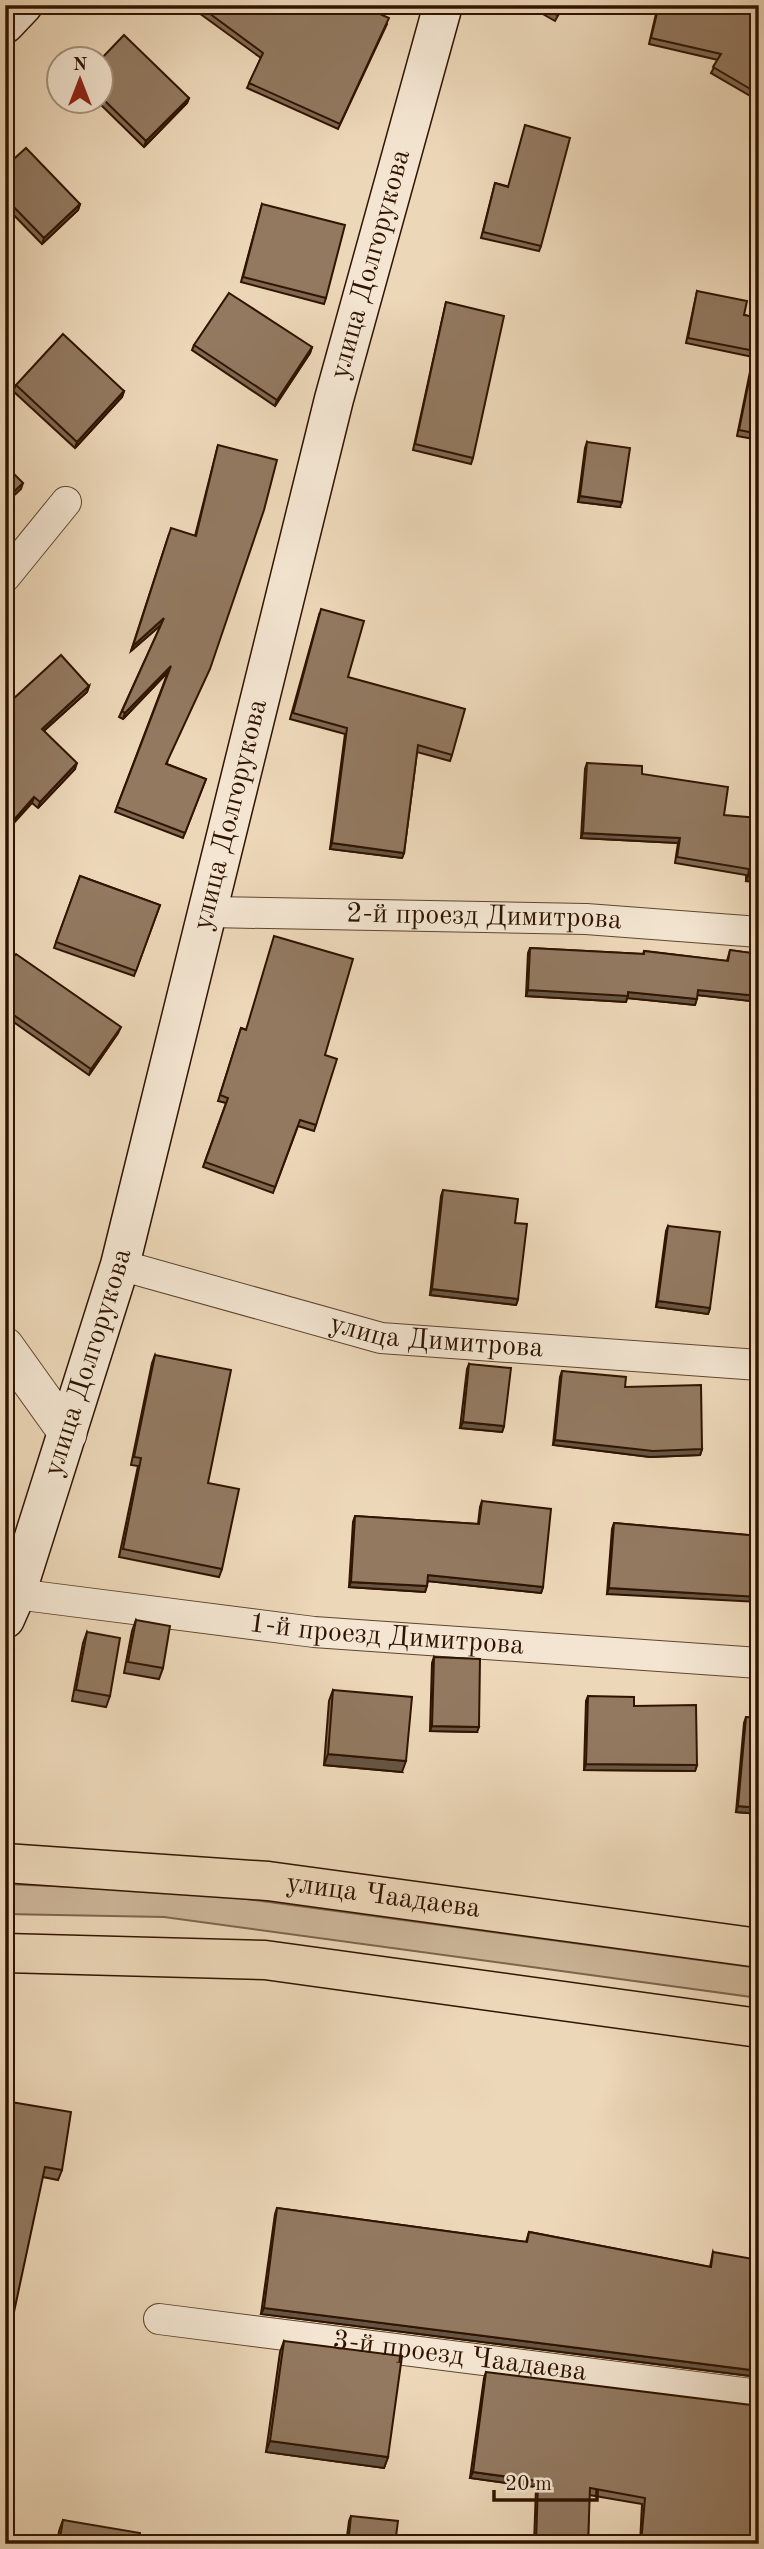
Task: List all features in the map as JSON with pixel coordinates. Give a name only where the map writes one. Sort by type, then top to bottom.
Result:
[{"type":"main road","points":[[5,24],[23,5]]},
{"type":"main road","name":"улица Долгорукова","points":[[11,1606],[121,1265],[334,399],[443,5]]},
{"type":"main road","name":"улица Чаадаева","points":[[5,1863],[268,1881],[759,1948]]},
{"type":"main road","points":[[5,1954],[265,1960],[759,2028]]},
{"type":"street","points":[[5,577],[66,502]]},
{"type":"street","name":"2-й проезд Димитрова","points":[[209,912],[586,919],[759,932]]},
{"type":"street","name":"улица Димитрова","points":[[121,1265],[381,1338],[759,1365]]},
{"type":"street","points":[[5,1346],[68,1434]]},
{"type":"street","name":"1-й проезд Димитрова","points":[[11,1606],[314,1632],[759,1663]]},
{"type":"street","name":"3-й проезд Чаадаева","points":[[159,2319],[759,2395]]},
{"type":"shaded area","points":[[5,1884],[194,1892],[759,1968],[759,1998],[164,1917],[5,1914]]},
{"type":"building","points":[[198,5],[360,5],[389,18],[340,124],[249,83],[263,53]]},
{"type":"building","points":[[539,5],[563,5],[557,15]]},
{"type":"building","points":[[659,5],[731,5],[740,7],[759,19],[759,94],[713,67],[721,54],[651,38]]},
{"type":"building","points":[[124,35],[189,98],[146,141],[116,112],[116,46],[113,46]]},
{"type":"building","points":[[525,125],[570,138],[541,246],[483,232],[495,183],[508,187]]},
{"type":"building","points":[[26,148],[80,204],[44,238],[5,198],[5,167]]},
{"type":"building","points":[[262,204],[345,225],[326,298],[243,277]]},
{"type":"building","points":[[697,291],[747,301],[744,315],[759,318],[759,434],[739,430],[755,351],[688,338]]},
{"type":"building","points":[[229,293],[312,347],[277,400],[194,345]]},
{"type":"building","points":[[446,302],[504,316],[473,458],[415,444]]},
{"type":"building","points":[[63,334],[124,391],[77,442],[16,385]]},
{"type":"building","points":[[587,442],[630,448],[622,502],[580,496]]},
{"type":"building","points":[[218,445],[277,460],[264,510],[210,669],[166,764],[206,779],[185,833],[117,807],[171,666],[125,713],[122,711],[164,618],[133,646],[171,528],[196,536]]},
{"type":"building","points":[[5,465],[23,483],[5,500]]},
{"type":"building","points":[[321,609],[364,621],[348,677],[465,709],[452,755],[418,745],[404,853],[332,843],[347,728],[293,713]]},
{"type":"building","points":[[61,655],[89,686],[42,729],[77,763],[40,802],[34,797],[5,830],[5,693],[12,700]]},
{"type":"building","points":[[587,763],[642,766],[642,774],[728,787],[724,815],[759,818],[759,876],[748,876],[749,869],[677,857],[680,838],[583,833]]},
{"type":"building","points":[[80,876],[160,905],[136,971],[56,942]]},
{"type":"building","points":[[274,936],[353,959],[325,1055],[337,1059],[316,1125],[300,1120],[275,1187],[205,1162],[228,1098],[220,1095],[241,1028],[246,1030]]},
{"type":"building","points":[[530,948],[644,954],[644,951],[728,961],[730,950],[759,954],[759,996],[698,990],[697,999],[628,992],[628,996],[528,990]]},
{"type":"building","points":[[16,954],[121,1027],[91,1069],[5,1009],[5,968]]},
{"type":"building","points":[[443,1190],[518,1199],[515,1223],[527,1224],[518,1299],[432,1289]]},
{"type":"building","points":[[668,1226],[720,1232],[710,1308],[658,1301]]},
{"type":"building","points":[[155,1355],[231,1370],[208,1483],[239,1489],[222,1569],[123,1549],[141,1458],[134,1457]]},
{"type":"building","points":[[469,1364],[511,1368],[504,1426],[463,1422]]},
{"type":"building","points":[[562,1371],[626,1377],[625,1387],[701,1385],[702,1449],[653,1451],[555,1440]]},
{"type":"building","points":[[482,1501],[551,1509],[543,1587],[428,1575],[427,1586],[351,1582],[355,1516],[479,1524]]},
{"type":"building","points":[[614,1523],[759,1536],[759,1597],[609,1588]]},
{"type":"building","points":[[136,1620],[170,1626],[163,1668],[128,1662]]},
{"type":"building","points":[[87,1632],[120,1638],[110,1696],[76,1690]]},
{"type":"building","points":[[434,1657],[480,1659],[479,1727],[432,1726]]},
{"type":"building","points":[[333,1690],[412,1697],[406,1761],[328,1754]]},
{"type":"building","points":[[588,1696],[634,1697],[634,1706],[696,1705],[697,1765],[586,1764]]},
{"type":"building","points":[[746,1717],[759,1718],[759,1808],[738,1806]]},
{"type":"building","points":[[5,2101],[71,2112],[62,2170],[45,2167],[5,2354]]},
{"type":"building","points":[[277,2208],[527,2242],[529,2232],[711,2267],[713,2252],[759,2260],[759,2371],[264,2308]]},
{"type":"building","points":[[284,2341],[402,2356],[388,2457],[270,2441]]},
{"type":"building","points":[[486,2372],[759,2406],[759,2544],[641,2544],[645,2498],[590,2488],[588,2544],[536,2544],[538,2481],[473,2472]]},
{"type":"building","points":[[351,2516],[398,2521],[395,2544],[348,2544]]},
{"type":"building","points":[[63,2520],[140,2533],[138,2544],[59,2544]]}]
